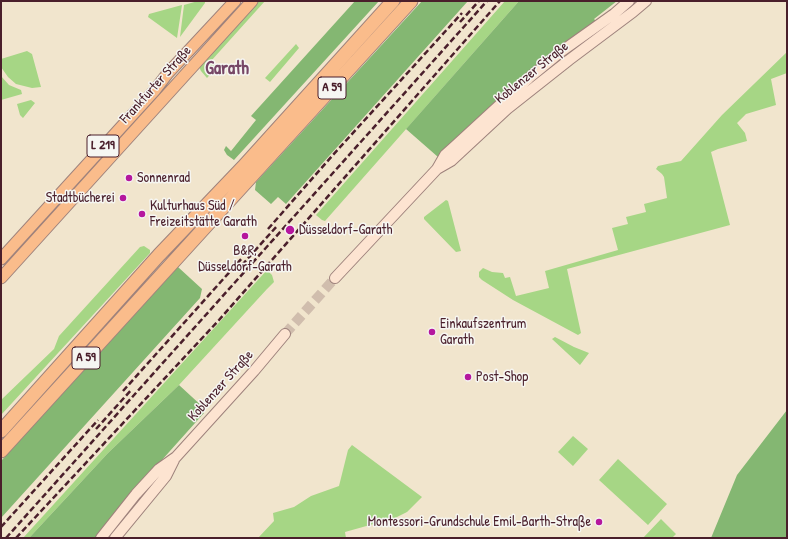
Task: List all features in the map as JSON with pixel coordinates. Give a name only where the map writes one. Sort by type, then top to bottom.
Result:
[{"type":"highway","name":"A 59","points":[[1,451],[170,266],[247,171],[392,1]]},
{"type":"highway","name":"A 59","points":[[1,431],[159,255],[247,171],[411,1]]},
{"type":"main road","name":"Frankfurter Straße","points":[[1,259],[235,1]]},
{"type":"main road","name":"Frankfurter Straße","points":[[1,278],[252,1]]},
{"type":"main road","name":"Koblenzer Straße","points":[[335,278],[437,169],[445,155],[529,78],[562,51],[614,14],[629,1]]},
{"type":"main road","name":"Koblenzer Straße","points":[[437,169],[451,161],[513,105],[646,1]]},
{"type":"main road","name":"Koblenzer Straße","points":[[101,538],[136,494],[159,469],[176,457],[262,362],[285,334]]},
{"type":"main road","name":"Koblenzer Straße","points":[[114,538],[166,476],[176,457]]},
{"type":"green space","points":[[198,1],[205,1],[205,3],[180,37],[184,5]]},
{"type":"green space","points":[[257,1],[265,1],[211,61],[217,67],[207,78],[199,67]]},
{"type":"green space","points":[[355,1],[379,1],[234,160],[227,155],[224,150],[226,146],[231,151],[256,120],[251,116]]},
{"type":"green space","points":[[422,1],[468,1],[286,204],[278,197],[271,204],[255,190],[256,182]]},
{"type":"green space","points":[[505,1],[519,1],[325,221],[316,215]]},
{"type":"green space","points":[[519,1],[617,1],[594,19],[596,21],[528,73],[470,125],[438,157],[406,129]]},
{"type":"green space","points":[[182,5],[177,38],[148,17],[149,14]]},
{"type":"green space","points":[[296,44],[299,48],[270,82],[265,78]]},
{"type":"green space","points":[[27,51],[32,54],[41,87],[32,88],[16,84],[8,77],[1,67],[1,59]]},
{"type":"green space","points":[[787,52],[787,73],[771,79],[776,105],[746,114],[737,123],[745,133],[747,141],[711,152],[730,225],[567,269],[581,333],[578,335],[513,300],[479,277],[479,272],[483,268],[492,272],[503,273],[505,278],[510,277],[516,296],[549,288],[545,271],[618,250],[612,228],[628,224],[626,217],[646,212],[644,204],[667,198],[664,177],[656,169],[658,166],[681,161],[722,115]]},
{"type":"green space","points":[[1,76],[9,85],[21,90],[22,94],[1,100]]},
{"type":"green space","points":[[31,100],[35,103],[23,118],[20,115],[17,104]]},
{"type":"green space","points":[[446,200],[448,201],[461,251],[456,252],[424,219],[424,217]]},
{"type":"green space","points":[[144,246],[150,250],[150,253],[1,415],[1,400],[54,349],[59,336],[140,247]]},
{"type":"green space","points":[[178,267],[202,289],[200,298],[1,518],[1,461]]},
{"type":"green space","points":[[267,270],[272,275],[274,282],[179,385],[108,453],[29,538],[23,538]]},
{"type":"green space","points":[[555,337],[589,353],[580,365],[552,339]]},
{"type":"green space","points":[[179,385],[204,408],[204,413],[127,499],[95,538],[29,538],[108,453]]},
{"type":"green space","points":[[787,410],[787,538],[711,538],[737,475]]},
{"type":"green space","points":[[573,436],[588,449],[573,466],[558,452]]},
{"type":"green space","points":[[352,445],[422,497],[407,512],[395,518],[345,532],[346,538],[258,538],[274,521],[273,513],[294,507],[311,496],[339,486],[348,450]]},
{"type":"green space","points":[[618,459],[667,504],[648,525],[599,480]]},
{"type":"green space","points":[[661,519],[676,534],[672,538],[643,538]]},
{"type":"tunnel","points":[[285,334],[335,278]]},
{"type":"railway","points":[[460,22],[479,1]]},
{"type":"railway","points":[[6,538],[487,1]]},
{"type":"railway","points":[[16,538],[219,320],[500,1]]},
{"type":"railway","points":[[268,229],[462,13]]},
{"type":"railway","points":[[242,265],[277,226]]},
{"type":"railway","points":[[123,391],[243,257]]},
{"type":"railway","points":[[96,429],[132,389]]},
{"type":"railway","points":[[1,527],[98,420]]},
{"type":"place","name":"Sonnenrad","points":[[129,178]]},
{"type":"place","name":"Stadtbücherei","points":[[123,198]]},
{"type":"place","name":"Kulturhaus Süd / Freizeitstätte Garath","points":[[142,214]]},
{"type":"place","name":"Düsseldorf-Garath","points":[[290,230]]},
{"type":"place","name":"B&R, Düsseldorf-Garath","points":[[245,236]]},
{"type":"place","name":"Einkaufszentrum Garath","points":[[432,332]]},
{"type":"place","name":"Post-Shop","points":[[468,377]]},
{"type":"place","name":"Montessori-Grundschule Emil-Barth-Straße","points":[[599,522]]},
{"type":"district","name":"Garath","points":[[227,69]]}]
